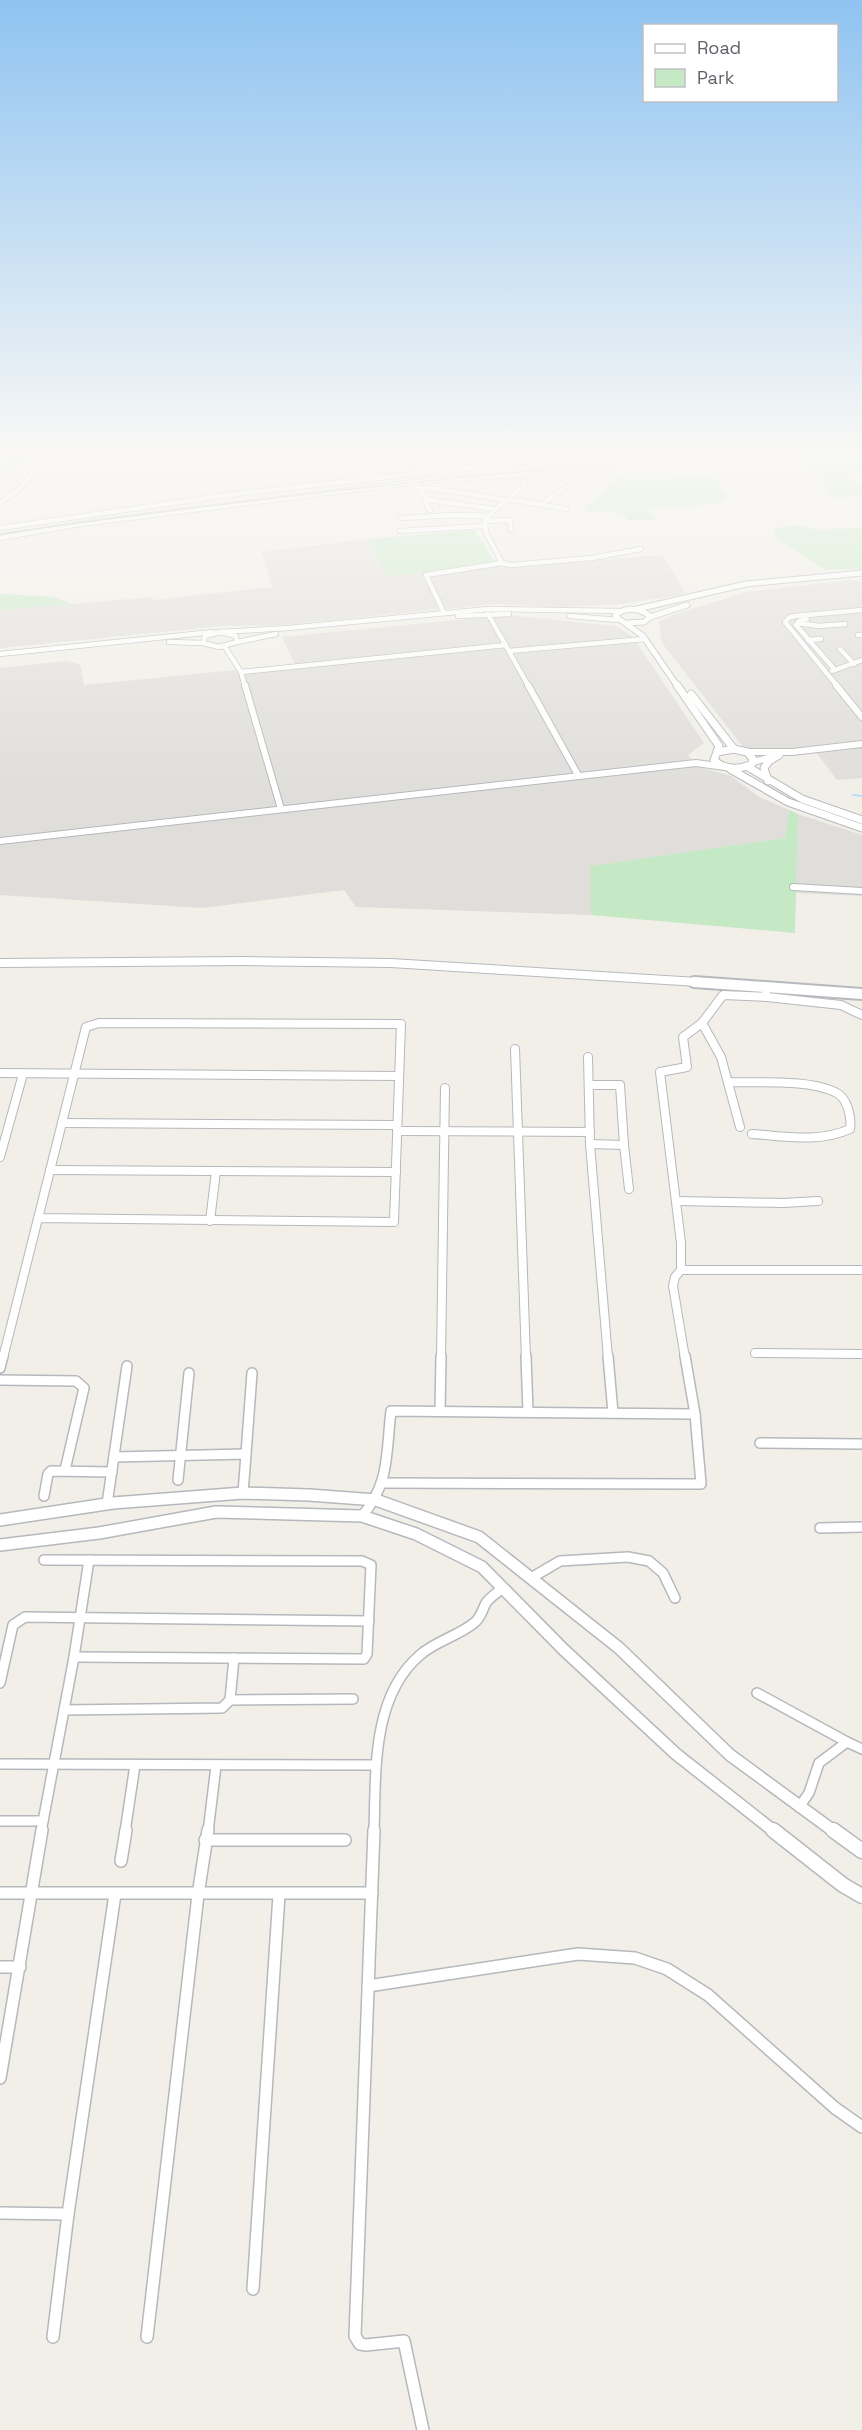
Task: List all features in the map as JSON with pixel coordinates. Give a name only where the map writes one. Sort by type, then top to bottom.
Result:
[{"type":"main road","points":[[0,963],[270,961],[391,963],[636,977],[766,992],[862,994]]},
{"type":"street","points":[[444,613],[425,576],[488,565]]},
{"type":"street","points":[[0,654],[217,632],[288,628],[510,608],[620,611],[746,584],[862,573]]},
{"type":"street","points":[[628,623],[649,619],[713,597],[750,589],[862,578]]},
{"type":"street","points":[[634,609],[643,611],[649,619],[650,635],[728,745],[747,752],[792,752]]},
{"type":"street","points":[[619,620],[615,616],[620,611]]},
{"type":"street","points":[[797,622],[862,612]]},
{"type":"street","points":[[862,612],[796,616],[786,620],[786,625],[862,717]]},
{"type":"street","points":[[488,614],[578,775]]},
{"type":"street","points":[[0,659],[170,642],[203,643],[214,647],[225,647],[261,635],[488,614],[542,614],[619,620],[628,623],[645,639],[713,737],[719,746],[716,763],[788,802],[862,828]]},
{"type":"street","points":[[797,622],[819,626],[845,624]]},
{"type":"street","points":[[797,622],[796,625],[835,670]]},
{"type":"street","points":[[203,643],[202,638],[217,632],[236,636],[237,642]]},
{"type":"street","points":[[241,672],[507,648],[645,639]]},
{"type":"street","points":[[808,640],[821,639]]},
{"type":"street","points":[[225,647],[241,672],[280,809]]},
{"type":"street","points":[[840,649],[854,664]]},
{"type":"street","points":[[825,672],[862,660]]},
{"type":"street","points":[[0,841],[696,763],[728,768],[792,752],[862,744]]},
{"type":"street","points":[[696,763],[716,753],[734,749]]},
{"type":"street","points":[[747,752],[751,755],[751,764],[768,781],[823,808],[862,820]]},
{"type":"street","points":[[768,781],[764,768],[769,761],[779,755]]},
{"type":"street","points":[[793,887],[862,891]]},
{"type":"street","points":[[383,1483],[701,1484],[695,1414],[673,1286],[675,1277],[681,1270],[681,1243],[660,1072],[687,1067],[683,1037],[702,1023],[723,995],[766,992],[799,1002],[841,1005],[862,1014]]},
{"type":"street","points":[[0,1368],[86,1027],[99,1023],[401,1024],[393,1222],[38,1218]]},
{"type":"street","points":[[702,1023],[717,1048],[740,1127]]},
{"type":"street","points":[[515,1049],[528,1412]]},
{"type":"street","points":[[588,1057],[590,1144],[613,1413]]},
{"type":"street","points":[[0,1073],[399,1076]]},
{"type":"street","points":[[1,1153],[23,1074]]},
{"type":"street","points":[[728,1082],[795,1084],[829,1089],[842,1097],[851,1124],[844,1132],[819,1136],[752,1134]]},
{"type":"street","points":[[589,1084],[620,1085],[629,1189]]},
{"type":"street","points":[[440,1411],[445,1088]]},
{"type":"street","points":[[62,1123],[590,1132]]},
{"type":"street","points":[[590,1144],[624,1145]]},
{"type":"street","points":[[50,1170],[396,1172]]},
{"type":"street","points":[[210,1221],[216,1171]]},
{"type":"street","points":[[677,1201],[727,1200],[773,1204],[818,1201]]},
{"type":"street","points":[[681,1270],[862,1270]]},
{"type":"street","points":[[755,1353],[862,1354]]},
{"type":"street","points":[[107,1504],[127,1366]]},
{"type":"street","points":[[178,1480],[189,1373]]},
{"type":"street","points":[[243,1493],[252,1373]]},
{"type":"street","points":[[0,1380],[82,1383],[84,1388],[65,1470]]},
{"type":"street","points":[[363,1516],[376,1500],[383,1483],[391,1411],[695,1414]]},
{"type":"street","points":[[760,1443],[862,1444]]},
{"type":"street","points":[[114,1457],[246,1454]]},
{"type":"street","points":[[44,1496],[48,1474],[51,1471],[112,1472]]},
{"type":"street","points":[[0,1520],[107,1504],[243,1493],[376,1500],[479,1537],[619,1648],[730,1755],[862,1851]]},
{"type":"street","points":[[0,1545],[99,1533],[216,1512],[363,1516],[416,1534],[482,1567],[564,1650],[676,1754],[843,1885],[862,1896]]},
{"type":"street","points":[[820,1528],[862,1527]]},
{"type":"street","points":[[531,1578],[560,1561],[628,1557],[648,1561],[663,1573],[675,1598]]},
{"type":"street","points":[[44,1560],[362,1561],[368,1562],[371,1569],[367,1654],[364,1659],[74,1658]]},
{"type":"street","points":[[0,2078],[3,2039],[20,1967],[30,1893],[74,1658],[89,1560]]},
{"type":"street","points":[[423,2430],[404,2341],[395,2340],[367,2345],[360,2343],[355,2336],[375,1765],[382,1718],[390,1694],[400,1677],[412,1662],[434,1644],[476,1622],[486,1602],[503,1588]]},
{"type":"street","points":[[0,1683],[13,1625],[25,1617],[369,1621]]},
{"type":"street","points":[[64,1710],[214,1710],[222,1708],[230,1700],[234,1658]]},
{"type":"street","points":[[757,1693],[862,1749]]},
{"type":"street","points":[[230,1700],[353,1699]]},
{"type":"street","points":[[799,1807],[809,1792],[819,1763],[848,1742]]},
{"type":"street","points":[[0,1764],[375,1765]]},
{"type":"street","points":[[121,1861],[135,1765]]},
{"type":"street","points":[[147,2337],[198,1895],[216,1766]]},
{"type":"street","points":[[0,1821],[43,1821]]},
{"type":"street","points":[[205,1840],[345,1840]]},
{"type":"street","points":[[0,1893],[279,1895],[372,1893]]},
{"type":"street","points":[[53,2337],[68,2214],[115,1894]]},
{"type":"street","points":[[253,2289],[279,1895]]},
{"type":"street","points":[[368,1986],[578,1954],[635,1958],[667,1969],[708,1995],[835,2108],[862,2127]]},
{"type":"street","points":[[0,1967],[20,1967]]},
{"type":"street","points":[[0,2213],[68,2214]]},
{"type":"shaded area","points":[[266,565],[383,565],[389,576],[527,565],[668,565],[686,594],[621,604],[559,607],[497,604],[282,625],[222,626],[0,648],[0,610],[152,597],[152,600],[272,587]]},
{"type":"shaded area","points":[[851,580],[862,582],[862,778],[837,780],[812,747],[767,750],[743,747],[662,643],[659,622],[673,615],[746,592]]},
{"type":"shaded area","points":[[509,615],[615,626],[632,636],[704,743],[688,755],[699,767],[731,776],[759,797],[789,810],[785,838],[591,866],[591,915],[356,907],[344,890],[202,908],[0,895],[0,668],[66,661],[80,664],[84,685],[295,664],[282,637]]},
{"type":"shaded area","points":[[798,814],[862,835],[862,896],[796,893]]},
{"type":"green space","points":[[382,565],[497,565],[499,568],[388,576]]},
{"type":"green space","points":[[819,565],[862,565],[862,569],[826,570]]},
{"type":"green space","points":[[0,594],[53,597],[72,604],[0,610]]},
{"type":"green space","points":[[789,810],[798,814],[795,933],[591,915],[590,866],[785,838]]},
{"type":"waterway","points":[[853,795],[862,796]]}]
